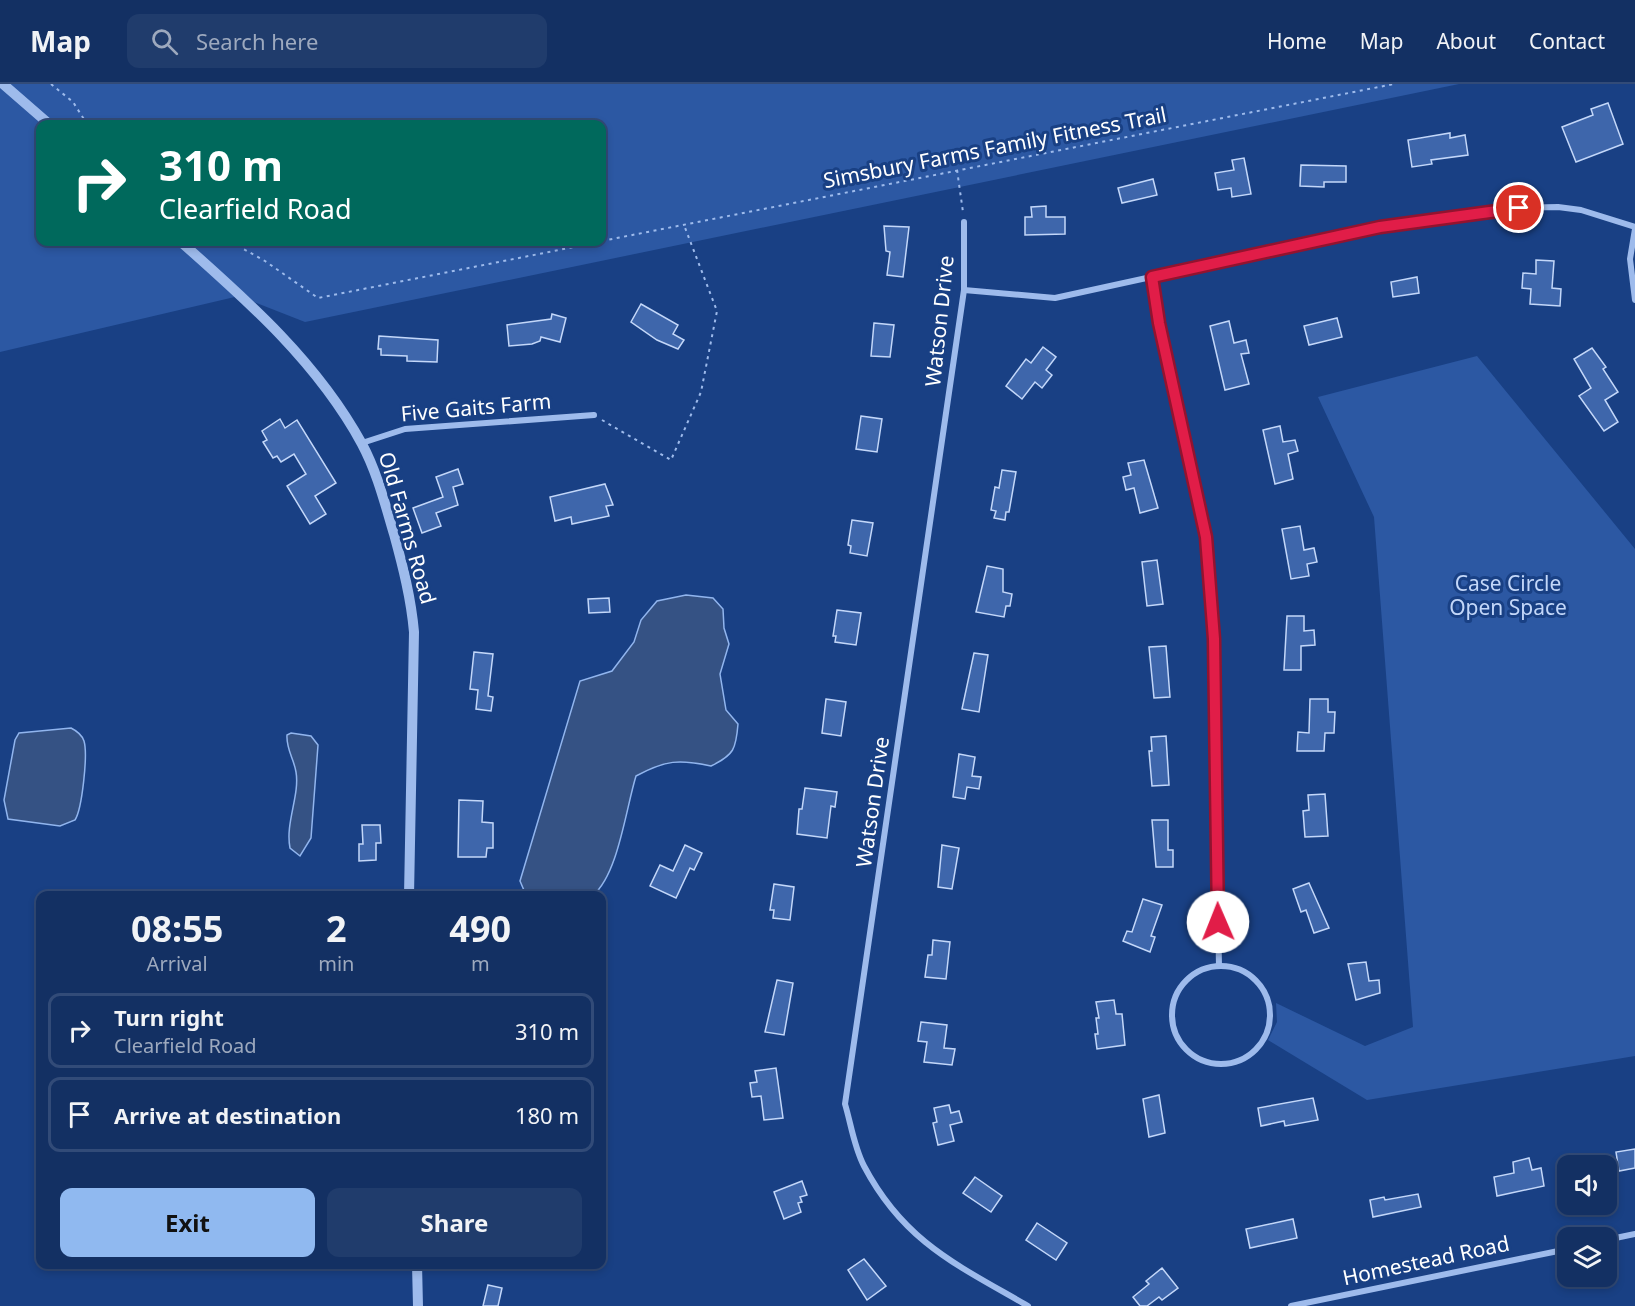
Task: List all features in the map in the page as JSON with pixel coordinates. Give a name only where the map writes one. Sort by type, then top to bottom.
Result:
[{"type":"street","points":[[3,84],[44,120]]},
{"type":"street","points":[[964,290],[1055,298],[1380,227],[1519,208],[1558,207],[1581,210],[1635,228],[1630,259],[1635,300]]},
{"type":"street","name":"Watson Drive","points":[[964,222],[964,290],[845,1104],[862,1164],[891,1211],[925,1243],[1028,1306]]},
{"type":"street","name":"Old Farms Road","points":[[186,246],[256,308],[295,349],[327,390],[362,443],[374,468],[411,596],[414,632],[409,891]]},
{"type":"street","points":[[1152,277],[1159,323],[1206,537],[1214,639],[1219,966]]},
{"type":"street","name":"Five Gaits Farm","points":[[362,443],[405,429],[594,415]]},
{"type":"street","points":[[1219,966],[1234,968],[1254,979],[1267,997],[1271,1012],[1269,1027],[1263,1043],[1251,1055],[1236,1063],[1219,1065],[1203,1061],[1189,1053],[1178,1040],[1172,1024],[1172,1008],[1178,992],[1188,979],[1202,970],[1219,966]]},
{"type":"street","points":[[1617,1238],[1635,1234]]},
{"type":"street","name":"Homestead Road","points":[[1291,1306],[1557,1251]]},
{"type":"street","points":[[417,1269],[418,1306]]},
{"type":"path","points":[[51,84],[73,102],[84,120]]},
{"type":"path","name":"Simsbury Farms Family Fitness Trail","points":[[606,240],[1394,84]]},
{"type":"path","points":[[957,171],[964,222]]},
{"type":"path","points":[[594,415],[670,460],[701,392],[717,311],[684,225]]},
{"type":"path","name":"Simsbury Farms Family Fitness Trail","points":[[238,246],[265,261],[318,298],[575,246]]},
{"type":"green space","points":[[0,84],[1459,84],[305,322],[239,296],[0,352]]},
{"type":"green space","name":"Case Circle Open Space","points":[[1477,356],[1635,549],[1635,1056],[1367,1100],[1268,1040],[1277,1022],[1276,1003],[1365,1046],[1413,1027],[1374,517],[1318,397]]},
{"type":"shaded area","points":[[686,595],[713,598],[723,609],[724,628],[729,644],[720,674],[726,710],[738,724],[735,745],[725,758],[711,766],[673,762],[636,776],[615,857],[602,885],[597,891],[524,891],[520,881],[580,681],[612,671],[634,642],[641,620],[657,601]]},
{"type":"shaded area","points":[[71,728],[82,737],[85,748],[82,794],[75,820],[60,826],[8,819],[4,800],[15,740],[19,733]]},
{"type":"shaded area","points":[[291,733],[311,736],[318,745],[311,838],[300,856],[290,848],[289,838],[297,781],[287,740],[287,735]]},
{"type":"building","points":[[1608,103],[1623,144],[1576,162],[1562,127],[1593,115],[1591,109]]},
{"type":"building","points":[[1450,133],[1450,138],[1465,135],[1468,155],[1431,160],[1432,164],[1412,167],[1408,140]]},
{"type":"building","points":[[1244,158],[1251,194],[1232,197],[1231,188],[1218,190],[1215,173],[1234,170],[1232,160]]},
{"type":"building","points":[[1301,165],[1346,166],[1346,182],[1324,182],[1324,187],[1300,186]]},
{"type":"building","points":[[1153,179],[1157,195],[1122,203],[1118,188]]},
{"type":"building","points":[[1046,206],[1046,217],[1065,217],[1065,234],[1025,235],[1025,217],[1032,217],[1031,207]]},
{"type":"building","points":[[884,226],[909,227],[903,277],[887,275],[890,252],[886,251]]},
{"type":"building","points":[[1536,260],[1554,261],[1552,288],[1561,289],[1560,306],[1530,304],[1531,289],[1522,288],[1523,273],[1536,274]]},
{"type":"building","points":[[1417,277],[1419,293],[1393,297],[1391,282]]},
{"type":"building","points":[[641,304],[678,325],[673,334],[684,340],[678,349],[657,340],[631,322]]},
{"type":"building","points":[[552,314],[566,318],[560,342],[541,337],[540,341],[532,344],[509,346],[507,325],[551,319]]},
{"type":"building","points":[[1337,318],[1342,337],[1309,345],[1304,326]]},
{"type":"building","points":[[1229,321],[1234,343],[1246,340],[1249,353],[1241,354],[1249,384],[1225,390],[1210,326]]},
{"type":"building","points":[[874,323],[894,325],[890,357],[871,356]]},
{"type":"building","points":[[379,336],[438,340],[437,362],[407,361],[407,356],[381,355],[381,349],[378,349]]},
{"type":"building","points":[[1043,347],[1056,357],[1046,370],[1052,375],[1042,388],[1035,382],[1022,399],[1006,386],[1026,359],[1031,363]]},
{"type":"building","points":[[1592,348],[1606,367],[1603,369],[1618,392],[1605,400],[1618,422],[1604,431],[1579,396],[1591,388],[1574,359]]},
{"type":"building","points":[[861,416],[882,419],[877,452],[856,449]]},
{"type":"building","points":[[280,419],[285,428],[297,420],[336,483],[315,496],[326,514],[310,524],[287,486],[306,474],[294,454],[281,462],[277,456],[273,458],[263,442],[267,440],[262,431]]},
{"type":"building","points":[[1280,426],[1283,442],[1295,440],[1298,451],[1288,454],[1293,479],[1275,484],[1263,430]]},
{"type":"building","points":[[1144,460],[1158,508],[1140,513],[1134,488],[1126,490],[1123,477],[1131,475],[1128,463]]},
{"type":"building","points":[[458,469],[463,484],[453,487],[458,505],[436,513],[441,526],[422,533],[413,508],[443,497],[436,477]]},
{"type":"building","points":[[1002,470],[1016,472],[1009,512],[1006,512],[1005,520],[994,518],[996,511],[991,510],[995,487],[999,488]]},
{"type":"building","points":[[605,484],[613,505],[606,506],[609,516],[572,524],[571,517],[555,521],[550,497]]},
{"type":"building","points":[[852,520],[873,523],[867,556],[850,553],[851,546],[848,545]]},
{"type":"building","points":[[1300,526],[1304,550],[1314,548],[1317,562],[1307,564],[1309,576],[1291,579],[1282,529]]},
{"type":"building","points":[[1157,560],[1163,604],[1147,606],[1142,562]]},
{"type":"building","points":[[987,566],[1003,569],[1003,592],[1012,594],[1010,606],[1006,606],[1004,617],[976,612]]},
{"type":"building","points":[[609,598],[610,612],[589,613],[588,599]]},
{"type":"building","points":[[837,610],[861,613],[856,645],[835,642],[836,636],[833,636]]},
{"type":"building","points":[[1287,616],[1304,616],[1304,631],[1314,630],[1315,645],[1301,646],[1301,670],[1284,670]]},
{"type":"building","points":[[1166,646],[1170,697],[1154,698],[1149,647]]},
{"type":"building","points":[[474,652],[493,654],[488,696],[493,697],[491,711],[476,709],[478,690],[470,689]]},
{"type":"building","points":[[974,653],[988,655],[979,712],[962,709]]},
{"type":"building","points":[[826,699],[846,702],[841,736],[822,733]]},
{"type":"building","points":[[1310,699],[1328,699],[1328,712],[1335,712],[1334,733],[1325,733],[1324,751],[1297,751],[1298,732],[1309,733]]},
{"type":"building","points":[[1166,736],[1169,785],[1152,786],[1149,751],[1152,751],[1151,737]]},
{"type":"building","points":[[959,754],[975,757],[972,776],[981,777],[979,789],[967,787],[965,799],[953,797]]},
{"type":"building","points":[[805,788],[837,792],[835,807],[831,806],[827,838],[797,834],[799,809],[802,809]]},
{"type":"building","points":[[1325,794],[1328,836],[1305,837],[1303,811],[1309,810],[1308,795]]},
{"type":"building","points":[[459,800],[483,801],[482,822],[493,823],[493,848],[487,848],[486,857],[458,857]]},
{"type":"building","points":[[1152,820],[1168,820],[1168,850],[1173,850],[1173,867],[1156,867]]},
{"type":"building","points":[[362,825],[380,825],[381,843],[376,843],[376,860],[359,861],[359,844],[363,844]]},
{"type":"building","points":[[685,845],[702,853],[694,870],[690,868],[676,898],[650,886],[660,865],[673,871]]},
{"type":"building","points":[[942,845],[959,848],[952,889],[938,887]]},
{"type":"building","points":[[1309,883],[1329,928],[1314,933],[1306,910],[1301,912],[1293,889]]},
{"type":"building","points":[[774,884],[794,887],[790,920],[773,918],[774,910],[770,910]]},
{"type":"building","points":[[1143,899],[1162,905],[1151,936],[1155,937],[1150,952],[1123,941],[1127,931],[1132,932]]},
{"type":"building","points":[[933,940],[950,942],[946,979],[925,977],[928,955],[932,955]]},
{"type":"building","points":[[1366,962],[1369,981],[1379,980],[1380,993],[1356,1000],[1348,964]]},
{"type":"building","points":[[777,980],[793,983],[784,1035],[765,1032]]},
{"type":"building","points":[[1114,1000],[1116,1014],[1122,1014],[1125,1045],[1097,1049],[1096,1018],[1099,1018],[1096,1002]]},
{"type":"building","points":[[921,1022],[947,1025],[944,1048],[955,1049],[952,1065],[924,1062],[927,1042],[918,1041]]},
{"type":"building","points":[[776,1068],[783,1118],[764,1120],[761,1096],[752,1097],[750,1083],[757,1082],[755,1071]]},
{"type":"building","points":[[1159,1095],[1165,1133],[1149,1137],[1143,1099]]},
{"type":"building","points":[[1313,1098],[1318,1120],[1285,1126],[1284,1121],[1261,1126],[1258,1108]]},
{"type":"building","points":[[949,1105],[951,1113],[959,1111],[962,1122],[950,1125],[954,1141],[938,1145],[933,1123],[937,1122],[934,1108]]},
{"type":"building","points":[[1635,1149],[1635,1168],[1619,1171],[1616,1152]]},
{"type":"building","points":[[1529,1158],[1532,1170],[1541,1168],[1544,1186],[1497,1196],[1494,1177],[1514,1173],[1513,1162]]},
{"type":"building","points":[[975,1177],[1002,1196],[991,1212],[963,1193]]},
{"type":"building","points":[[802,1181],[807,1195],[800,1197],[802,1202],[798,1203],[801,1212],[784,1219],[774,1192]]},
{"type":"building","points":[[1418,1194],[1421,1207],[1373,1217],[1370,1200],[1384,1197],[1385,1200]]},
{"type":"building","points":[[1293,1219],[1297,1238],[1250,1248],[1246,1229]]},
{"type":"building","points":[[1037,1223],[1067,1243],[1056,1260],[1026,1240]]},
{"type":"building","points":[[864,1259],[886,1286],[867,1300],[848,1270]]},
{"type":"building","points":[[1162,1268],[1178,1288],[1162,1300],[1159,1297],[1147,1306],[1140,1306],[1133,1297],[1149,1284],[1146,1281]]},
{"type":"building","points":[[488,1285],[502,1288],[498,1306],[483,1306]]},
{"type":"route","points":[[1218,922],[1214,639],[1206,537],[1159,323],[1152,277],[1380,227],[1519,208]]}]
